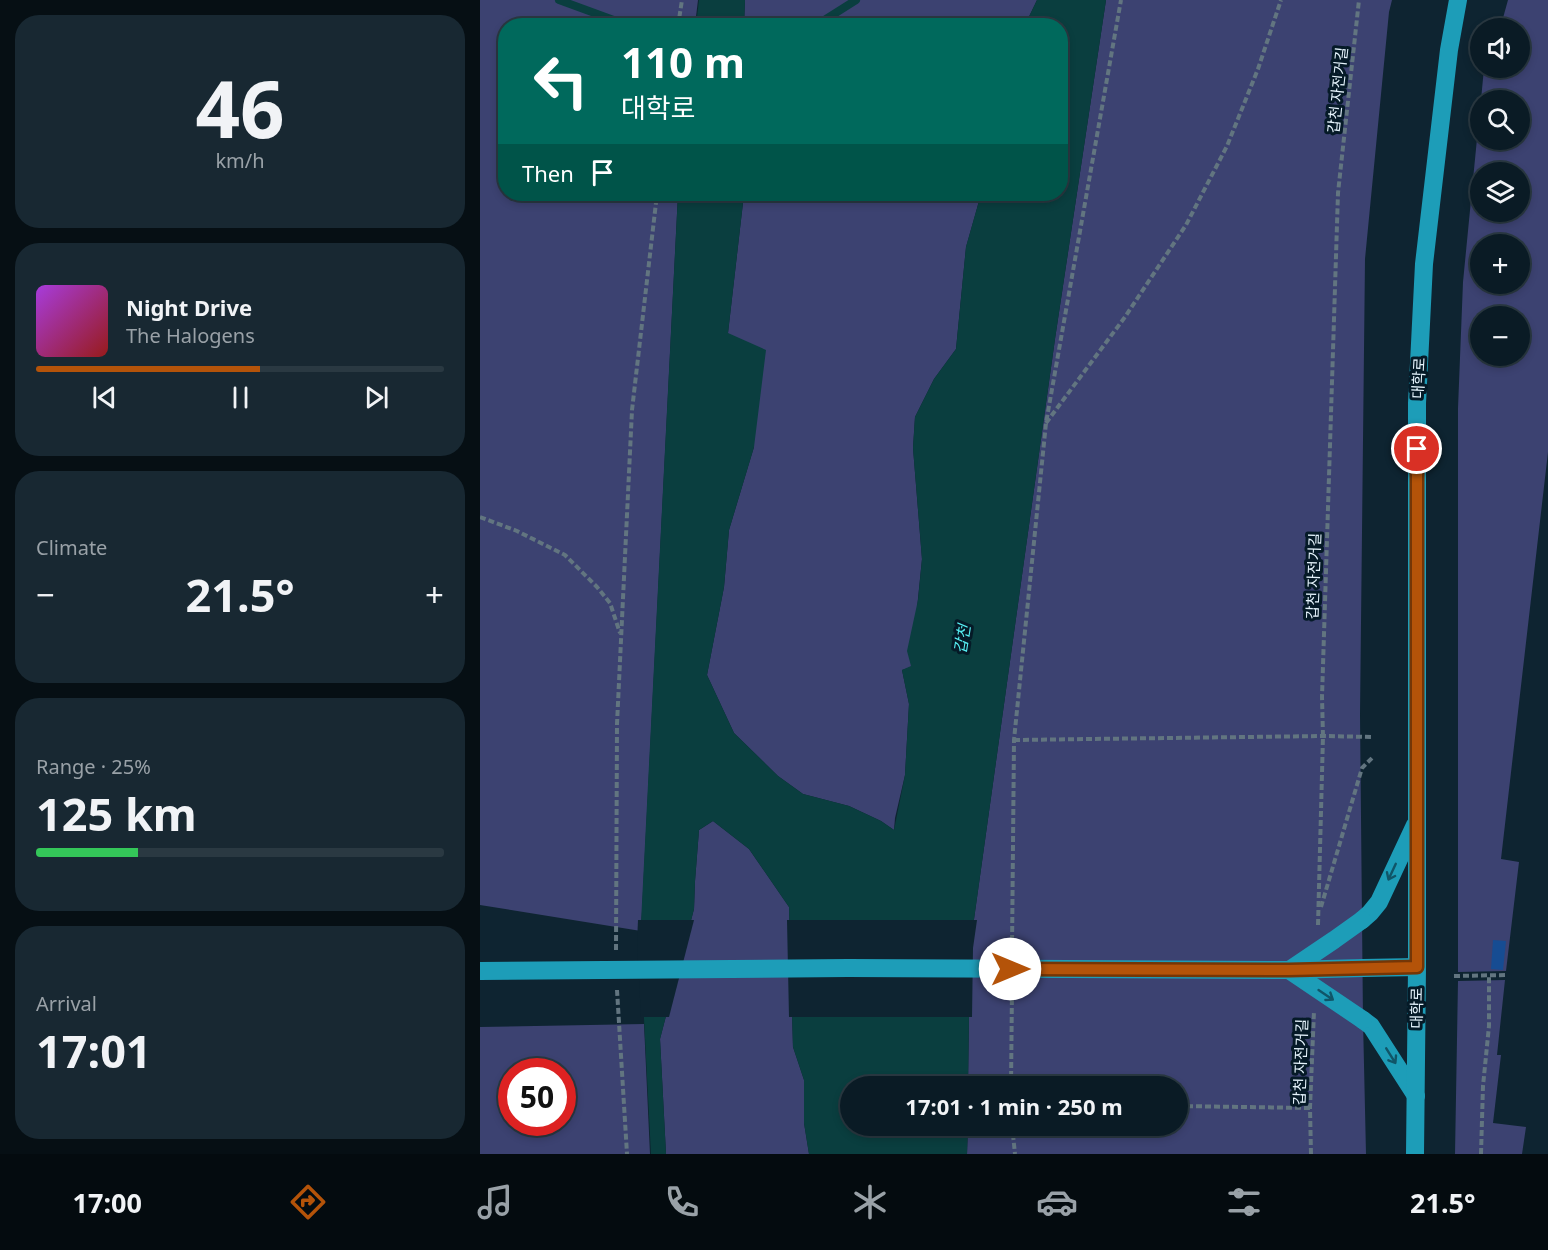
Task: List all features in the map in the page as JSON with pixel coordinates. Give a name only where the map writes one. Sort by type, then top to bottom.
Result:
[{"type":"main road","name":"대학로","points":[[1415,1154],[1417,403],[1423,276],[1446,73],[1458,0]]},
{"type":"main road","points":[[1289,970],[1362,920],[1379,902],[1417,820]]},
{"type":"main road","points":[[480,971],[1289,970],[1417,967]]},
{"type":"main road","points":[[1289,970],[1371,1026],[1416,1096]]},
{"type":"path","points":[[679,18],[682,0]]},
{"type":"path","points":[[1012,955],[1014,740],[1046,423],[1121,0]]},
{"type":"path","points":[[1046,423],[1125,317],[1186,225],[1227,146],[1258,69],[1281,0]]},
{"type":"path","name":"갑천 자전거길","points":[[1318,936],[1322,697],[1338,193],[1359,0]]},
{"type":"path","points":[[615,956],[617,724],[632,410],[656,201]]},
{"type":"path","points":[[480,517],[517,531],[565,555],[597,586],[610,603],[622,637]]},
{"type":"path","points":[[1014,740],[1373,737]]},
{"type":"path","points":[[1318,913],[1362,768],[1373,757]]},
{"type":"path","points":[[1454,976],[1506,975]]},
{"type":"path","points":[[1480,1154],[1489,1026],[1489,976]]},
{"type":"path","points":[[1011,1076],[1012,978]]},
{"type":"path","points":[[617,990],[627,1154]]},
{"type":"path","name":"갑천 자전거길","points":[[1311,1154],[1310,1108],[1315,1005]]},
{"type":"path","points":[[1188,1106],[1310,1108]]},
{"type":"path","points":[[1013,1136],[1015,1154]]},
{"type":"shaded area","points":[[480,0],[698,0],[696,18],[498,18],[498,201],[678,201],[641,931],[480,905]]},
{"type":"shaded area","points":[[745,0],[1037,0],[1028,18],[744,18]]},
{"type":"shaded area","points":[[1106,0],[1392,0],[1365,259],[1360,715],[1366,1154],[967,1154],[968,1136],[1188,1136],[1188,1076],[968,1076],[970,948],[1055,339]]},
{"type":"shaded area","points":[[1508,0],[1548,0],[1548,452],[1501,859],[1519,862],[1506,971],[1458,972],[1458,408],[1463,282],[1470,210],[1470,222],[1530,222],[1530,162],[1475,162],[1476,150],[1530,150],[1530,90],[1482,90],[1483,78],[1530,78],[1530,18],[1503,18]]},
{"type":"shaded area","points":[[743,201],[979,201],[966,247],[956,349],[934,379],[915,417],[913,448],[922,559],[911,667],[902,670],[909,704],[905,775],[894,830],[881,821],[849,806],[803,794],[778,776],[734,733],[707,675],[724,587],[729,530],[754,447],[728,333]]},
{"type":"shaded area","points":[[713,821],[749,849],[789,907],[793,1047],[804,1080],[804,1123],[809,1154],[666,1154],[660,1039],[694,909],[699,830]]},
{"type":"shaded area","points":[[1505,980],[1497,1055],[1501,1055],[1493,1123],[1526,1127],[1522,1154],[1455,1154],[1458,981]]},
{"type":"shaded area","points":[[644,1024],[650,1154],[480,1154],[480,1027]]},
{"type":"water","points":[[699,0],[745,0],[744,18],[697,18]]},
{"type":"water","name":"갑천","points":[[1037,0],[1106,0],[1055,339],[970,948],[968,1076],[840,1076],[840,1136],[968,1136],[967,1154],[809,1154],[804,1123],[804,1080],[793,1047],[789,907],[749,849],[713,821],[699,830],[694,909],[660,1039],[666,1154],[651,1154],[640,942],[678,201],[743,201],[728,333],[766,350],[754,447],[729,530],[724,587],[707,675],[734,733],[778,776],[803,794],[849,806],[881,821],[894,830],[905,775],[909,704],[902,670],[911,666],[907,651],[918,600],[922,559],[913,448],[915,417],[934,379],[956,349],[966,247],[979,201],[1068,201],[1068,18],[1028,18]]},
{"type":"pier","points":[[638,920],[694,920],[669,1017],[641,1017]]},
{"type":"pier","points":[[787,920],[977,920],[973,948],[972,1017],[789,1017]]},
{"type":"building","points":[[1493,940],[1506,941],[1503,970],[1491,969]]},
{"type":"waterway","points":[[559,0],[608,18]]},
{"type":"waterway","points":[[828,18],[856,0]]},
{"type":"route","points":[[1010,969],[1289,970],[1417,967],[1417,449]]}]
